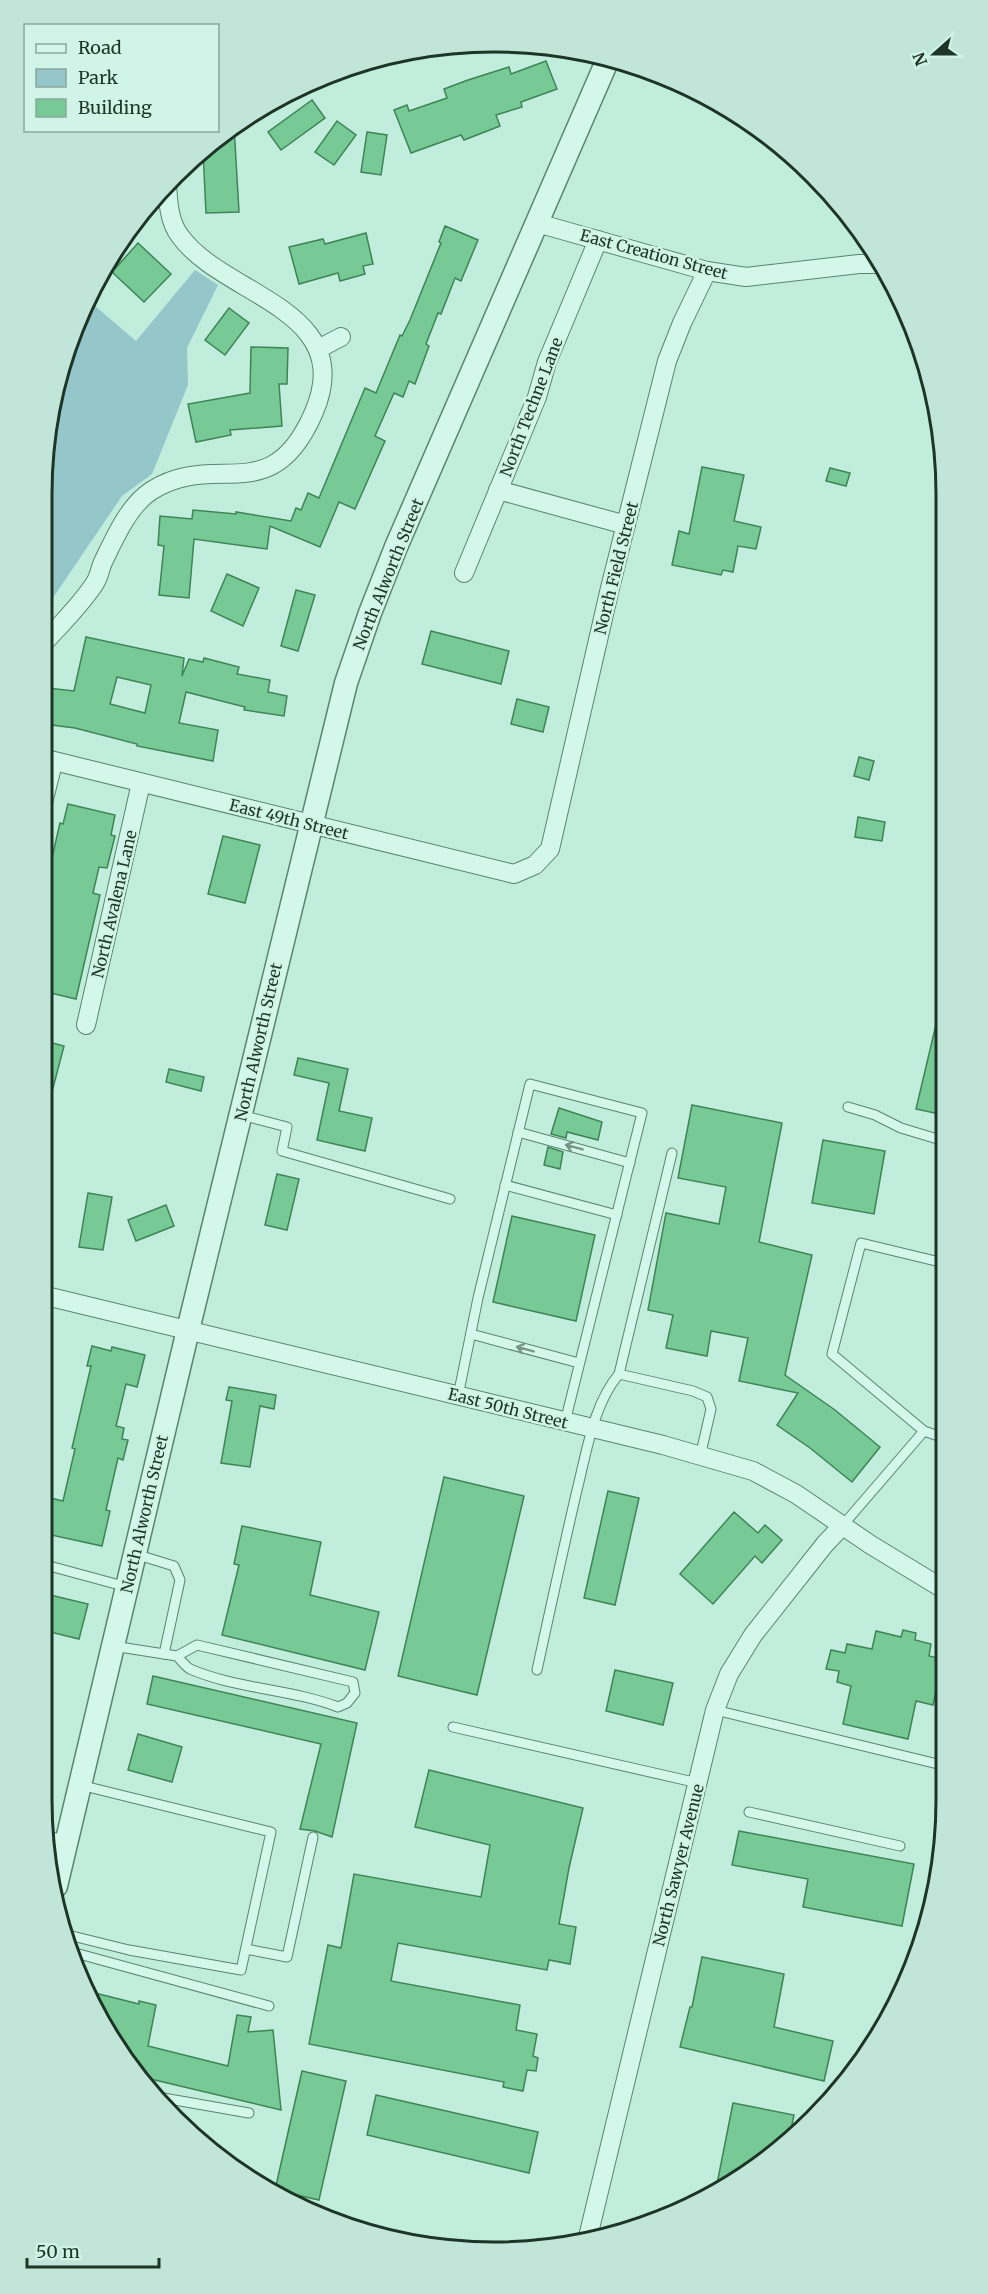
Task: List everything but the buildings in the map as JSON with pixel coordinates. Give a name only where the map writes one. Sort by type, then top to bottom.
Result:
[{"type":"street","name":"North Alworth Street","points":[[57,1861],[57,1843],[80,1785],[345,683],[401,536],[604,67]]},
{"type":"street","points":[[52,634],[78,606],[96,580],[122,527],[135,507],[150,492],[171,481],[193,474],[233,475],[256,472],[278,462],[296,447],[319,401],[324,376],[318,349],[304,329],[290,314],[205,261],[192,250],[178,234],[171,217],[168,196]]},
{"type":"street","name":"East Creation Street","points":[[537,223],[707,271],[746,277],[870,264]]},
{"type":"street","name":"North Techne Lane","points":[[464,573],[537,397],[547,362],[598,240]]},
{"type":"street","name":"North Field Street","points":[[535,865],[550,849],[626,525],[668,361],[682,323],[707,271]]},
{"type":"street","points":[[318,349],[341,337]]},
{"type":"street","points":[[498,490],[626,525]]},
{"type":"street","name":"East 49th Street","points":[[52,761],[514,874],[535,865]]},
{"type":"street","name":"North Avalena Lane","points":[[86,1025],[141,783]]},
{"type":"street","name":"East 50th Street","points":[[52,1297],[592,1428],[753,1471],[796,1494],[880,1551],[936,1585]]},
{"type":"street","name":"North Sawyer Avenue","points":[[590,2231],[715,1710],[729,1674],[753,1635],[825,1544],[843,1525]]},
{"type":"lane","points":[[458,1395],[530,1084],[642,1113],[565,1422]]},
{"type":"lane","points":[[848,1107],[875,1115],[901,1128],[936,1139]]},
{"type":"lane","points":[[241,1115],[287,1127],[282,1151],[450,1199]]},
{"type":"lane","points":[[518,1132],[630,1162]]},
{"type":"lane","points":[[537,1670],[592,1428],[609,1386],[619,1374],[672,1153]]},
{"type":"lane","points":[[505,1185],[617,1215]]},
{"type":"lane","points":[[936,1261],[861,1243],[832,1354],[924,1431],[936,1435]]},
{"type":"lane","points":[[471,1334],[579,1363]]},
{"type":"lane","points":[[619,1374],[693,1391],[707,1397],[711,1409],[700,1457]]},
{"type":"lane","points":[[843,1525],[924,1431]]},
{"type":"lane","points":[[135,1554],[174,1566],[180,1580],[164,1654]]},
{"type":"lane","points":[[52,1567],[127,1587]]},
{"type":"lane","points":[[113,1646],[177,1656],[197,1645],[353,1682],[355,1693],[347,1703],[338,1707],[321,1700],[217,1677],[188,1668],[177,1656]]},
{"type":"lane","points":[[715,1710],[936,1764]]},
{"type":"lane","points":[[453,1727],[698,1783]]},
{"type":"lane","points":[[74,1937],[129,1950],[241,1970],[271,1832],[80,1785]]},
{"type":"lane","points":[[749,1812],[900,1846]]},
{"type":"lane","points":[[246,1949],[287,1957],[313,1837]]},
{"type":"lane","points":[[81,1954],[269,2006]]},
{"type":"lane","points":[[170,2099],[249,2113]]},
{"type":"green space","points":[[195,270],[218,285],[187,348],[188,385],[152,474],[122,496],[52,599],[52,494],[56,436],[76,352],[95,306],[136,341]]}]
